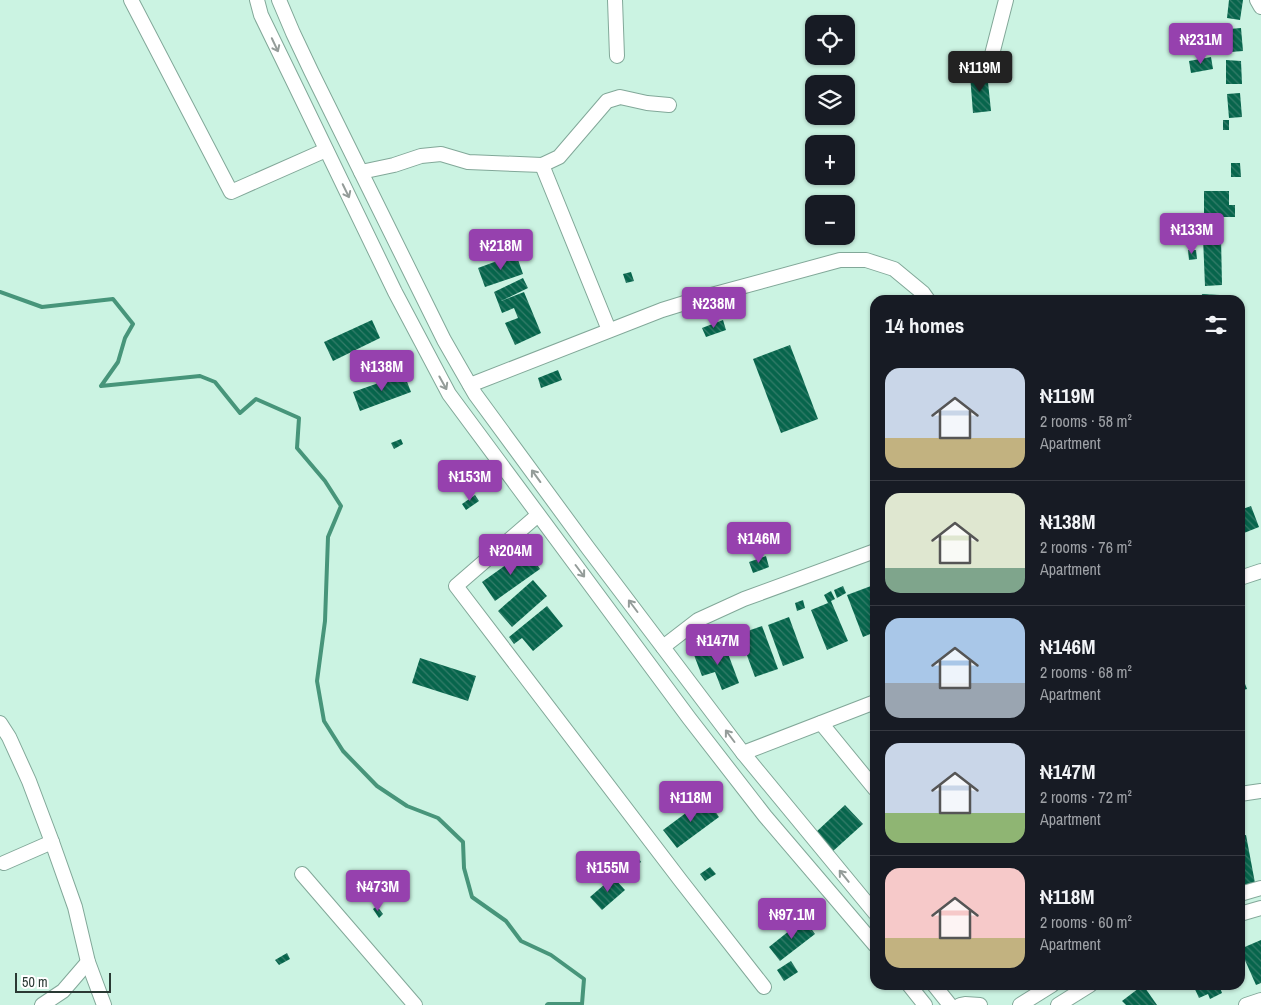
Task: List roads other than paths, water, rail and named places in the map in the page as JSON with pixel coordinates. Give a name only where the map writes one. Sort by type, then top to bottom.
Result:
[{"type":"street","points":[[131,0],[231,192],[326,150]]},
{"type":"street","points":[[256,0],[261,15],[395,292],[449,394],[689,718],[766,816],[870,939]]},
{"type":"street","points":[[279,0],[293,34],[444,340],[470,385],[588,548],[743,753],[870,907]]},
{"type":"street","points":[[615,0],[617,56]]},
{"type":"street","points":[[988,70],[1006,0]]},
{"type":"street","points":[[1256,0],[1261,7]]},
{"type":"street","points":[[361,172],[394,165],[422,156],[441,154],[468,162],[542,165],[559,157],[607,101],[620,97],[647,103],[669,105]]},
{"type":"street","points":[[542,165],[609,330]]},
{"type":"street","points":[[470,385],[662,310],[840,260],[866,260],[894,269],[924,295]]},
{"type":"street","points":[[538,515],[456,586],[764,987]]},
{"type":"street","points":[[663,647],[698,620],[744,599],[870,553]]},
{"type":"street","points":[[1245,577],[1261,572]]},
{"type":"street","points":[[743,753],[870,704]]},
{"type":"street","points":[[820,723],[870,783]]},
{"type":"street","points":[[1,727],[29,781],[52,842],[75,907],[88,962],[104,1005]]},
{"type":"street","points":[[1245,793],[1261,791]]},
{"type":"street","points":[[4,864],[52,842]]},
{"type":"street","points":[[302,874],[414,1005]]},
{"type":"street","points":[[1245,893],[1261,888]]},
{"type":"street","points":[[1245,913],[1261,908]]},
{"type":"street","points":[[42,1005],[61,998],[88,962]]},
{"type":"street","points":[[913,990],[925,1005]]},
{"type":"street","points":[[938,990],[950,1005]]},
{"type":"street","points":[[1020,1005],[1044,990]]},
{"type":"street","points":[[1058,1005],[1082,990]]},
{"type":"street","points":[[1246,1005],[1261,1000]]},
{"type":"street","points":[[960,1005],[980,1005]]},
{"type":"waterway","points":[[0,292],[42,307],[113,299],[133,324],[125,338],[118,362],[101,386],[200,376],[215,382],[240,413],[256,399],[299,418],[297,448],[325,481],[341,506],[328,537],[325,621],[317,681],[324,721],[343,751],[377,786],[407,806],[438,818],[463,842],[464,868],[472,897],[506,921],[521,941],[551,955],[584,979],[582,1004],[547,1005]]}]
